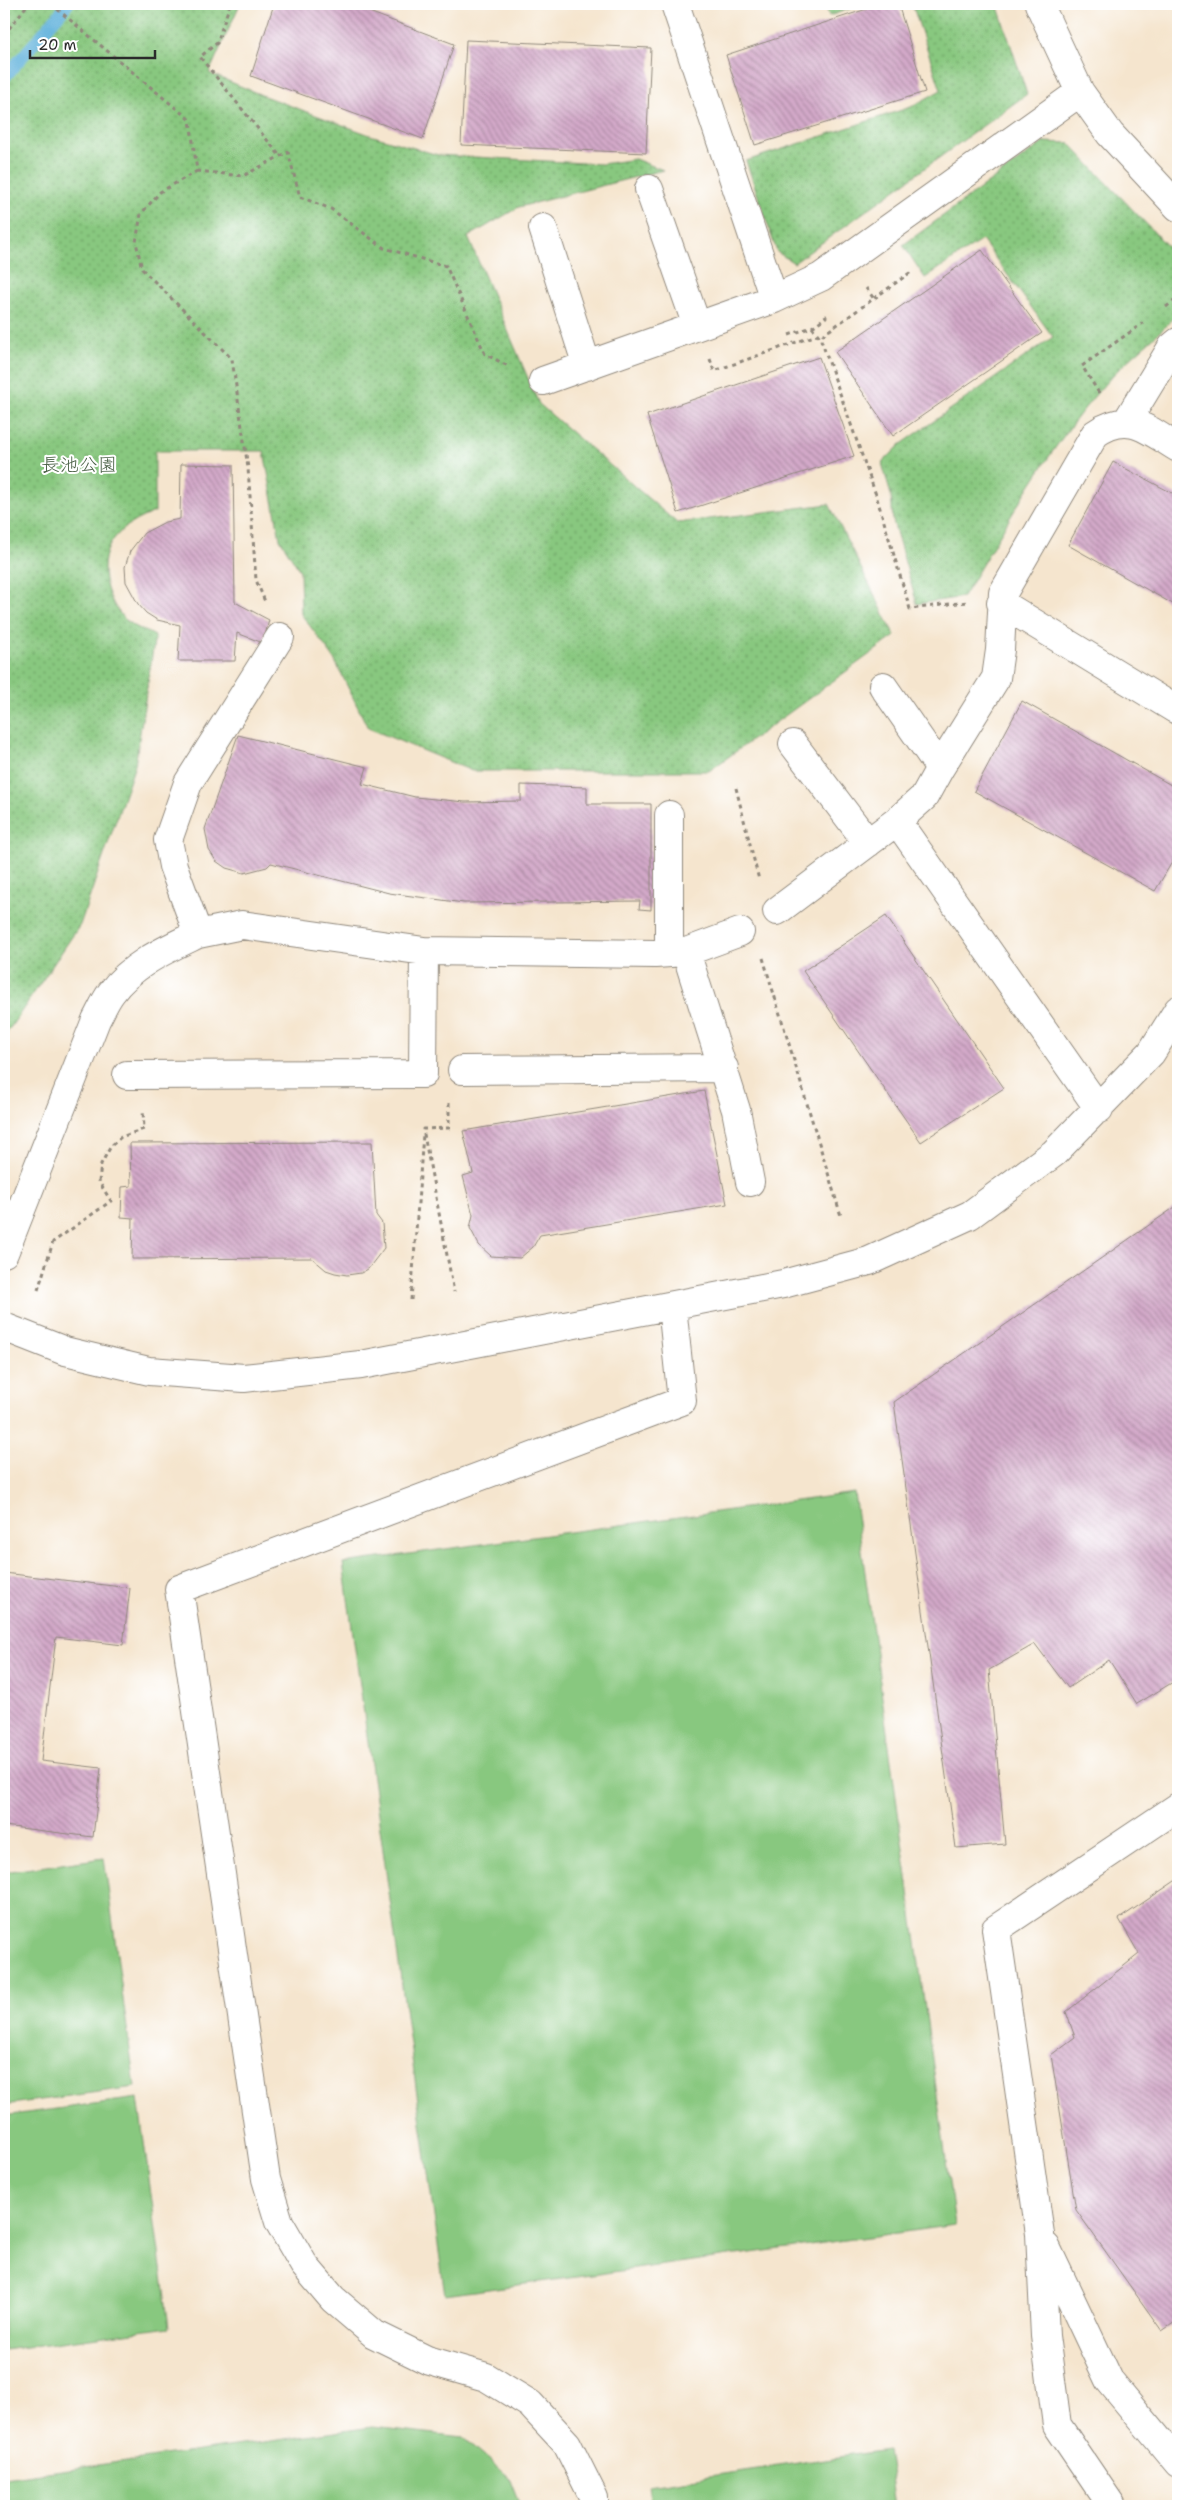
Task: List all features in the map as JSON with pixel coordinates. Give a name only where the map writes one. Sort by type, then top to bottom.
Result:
[{"type":"street","points":[[674,4],[774,298]]},
{"type":"street","points":[[1039,4],[1080,92],[1110,134],[1178,207]]},
{"type":"street","points":[[543,381],[774,298],[821,277],[1080,92]]},
{"type":"street","points":[[650,189],[697,326]]},
{"type":"street","points":[[542,228],[587,366]]},
{"type":"street","points":[[1127,421],[1172,347],[1178,342]]},
{"type":"street","points":[[777,911],[898,821],[924,797],[996,678],[1000,650],[1001,603],[1008,581],[1096,434],[1108,425],[1127,421],[1139,425],[1178,448]]},
{"type":"street","points":[[1001,603],[1177,709]]},
{"type":"street","points":[[198,934],[173,866],[168,840],[188,783],[280,637]]},
{"type":"street","points":[[883,686],[940,768]]},
{"type":"street","points":[[793,744],[868,843]]},
{"type":"street","points":[[669,815],[678,952],[724,1068],[736,1110],[750,1182]]},
{"type":"street","points":[[898,821],[1099,1109]]},
{"type":"street","points":[[4,1253],[96,1020],[111,992],[134,970],[163,951],[198,934],[242,925],[424,951],[678,952],[740,932]]},
{"type":"street","points":[[127,1075],[422,1074],[424,951]]},
{"type":"street","points":[[4,1327],[65,1351],[150,1371],[244,1378],[360,1365],[783,1284],[869,1260],[970,1214],[1054,1153],[1099,1109],[1151,1053],[1178,1010]]},
{"type":"street","points":[[462,1070],[724,1068]]},
{"type":"street","points":[[594,2506],[594,2498],[567,2444],[530,2404],[486,2377],[427,2360],[374,2334],[333,2299],[309,2272],[279,2222],[266,2179],[179,1589],[682,1401],[672,1306]]},
{"type":"street","points":[[1112,2506],[1057,2424],[1045,2336],[1040,2234],[996,1928],[1178,1806]]},
{"type":"street","points":[[1040,2234],[1109,2380],[1178,2463]]},
{"type":"path","points":[[4,35],[28,4]]},
{"type":"path","points":[[51,4],[190,120],[197,171]]},
{"type":"path","points":[[230,4],[217,43],[200,58],[280,156]]},
{"type":"path","points":[[280,637],[256,580],[248,468],[232,359],[142,269],[136,242],[141,214],[160,192],[197,171],[243,176],[288,152],[300,197],[332,209],[384,248],[446,266],[485,354],[514,370],[543,381]]},
{"type":"path","points":[[697,326],[714,371],[817,335],[820,337],[911,272]]},
{"type":"path","points":[[1162,310],[1178,298]]},
{"type":"path","points":[[812,327],[826,317]]},
{"type":"path","points":[[1082,366],[1146,321]]},
{"type":"path","points":[[820,337],[876,495],[910,609]]},
{"type":"path","points":[[736,788],[760,883]]},
{"type":"path","points":[[762,956],[841,1216]]},
{"type":"path","points":[[423,1129],[449,1128],[448,1100]]},
{"type":"path","points":[[38,1290],[53,1242],[111,1201],[99,1182],[100,1164],[106,1154],[121,1137],[144,1129]]},
{"type":"path","points":[[423,1129],[454,1292]]},
{"type":"path","points":[[411,1300],[423,1129]]},
{"type":"green space","name":"長池公園","points":[[4,4],[240,4],[209,73],[264,96],[370,135],[438,155],[602,164],[635,159],[663,170],[519,207],[468,237],[539,404],[677,523],[829,504],[895,636],[709,771],[472,771],[368,728],[333,657],[301,614],[300,571],[280,539],[264,451],[155,451],[155,512],[137,520],[115,537],[104,563],[106,584],[114,605],[127,621],[155,636],[135,765],[80,925],[4,1037]]},
{"type":"green space","points":[[825,4],[864,4],[829,16]]},
{"type":"green space","points":[[912,4],[997,4],[1027,94],[794,263],[777,252],[746,161],[911,107],[941,90]]},
{"type":"green space","points":[[1044,142],[1069,143],[1178,257],[1178,313],[1112,376],[1090,401],[1050,455],[963,597],[917,604],[893,521],[891,495],[882,463],[900,445],[1053,337],[982,240],[925,278],[903,245]]},
{"type":"green space","points":[[854,1493],[955,2225],[445,2295],[343,1563]]},
{"type":"green space","points":[[104,1858],[135,2087],[4,2105],[4,1872]]},
{"type":"green space","points":[[138,2098],[169,2327],[4,2350],[4,2116]]},
{"type":"green space","points":[[372,2427],[463,2437],[510,2478],[521,2506],[4,2506],[4,2478]]},
{"type":"green space","points":[[887,2450],[895,2506],[651,2506],[648,2485]]},
{"type":"building","points":[[274,4],[348,4],[454,44],[423,139],[251,76]]},
{"type":"building","points":[[882,4],[898,4],[925,92],[755,145],[726,55]]},
{"type":"building","points":[[466,40],[651,48],[646,153],[461,145]]},
{"type":"building","points":[[982,250],[1042,333],[893,436],[835,352]]},
{"type":"building","points":[[819,357],[854,456],[678,513],[647,415]]},
{"type":"building","points":[[1113,462],[1178,496],[1178,607],[1068,545]]},
{"type":"building","points":[[181,464],[233,465],[235,602],[269,620],[263,643],[237,633],[235,661],[178,661],[180,625],[157,620],[146,613],[138,604],[126,582],[125,567],[130,551],[144,533],[165,522],[180,519]]},
{"type":"building","points":[[1022,701],[1178,789],[1178,852],[1155,891],[974,791]]},
{"type":"building","points":[[238,735],[367,767],[362,784],[415,797],[465,802],[521,801],[521,785],[587,787],[587,804],[651,804],[651,910],[639,909],[640,901],[464,903],[389,893],[271,863],[267,867],[244,873],[226,868],[216,861],[209,850],[205,829]]},
{"type":"building","points":[[886,916],[1004,1088],[921,1142],[803,971]]},
{"type":"building","points":[[704,1091],[727,1204],[540,1235],[533,1247],[520,1258],[491,1256],[479,1245],[470,1228],[473,1215],[463,1176],[473,1173],[463,1131]]},
{"type":"building","points":[[372,1142],[376,1215],[382,1223],[384,1248],[368,1269],[361,1273],[347,1275],[335,1273],[326,1270],[312,1258],[132,1259],[133,1218],[121,1217],[122,1187],[131,1186],[130,1143]]},
{"type":"building","points":[[1178,1205],[1178,1679],[1137,1704],[1109,1660],[1068,1688],[1035,1644],[989,1670],[1005,1844],[956,1848],[894,1402]]},
{"type":"building","points":[[4,1573],[130,1588],[123,1645],[56,1637],[41,1761],[101,1768],[93,1837],[4,1826]]},
{"type":"building","points":[[1178,1879],[1178,2320],[1162,2331],[1076,2210],[1051,2055],[1075,2037],[1066,2012],[1139,1954],[1119,1919]]},
{"type":"waterway","points":[[4,78],[68,4]]}]
